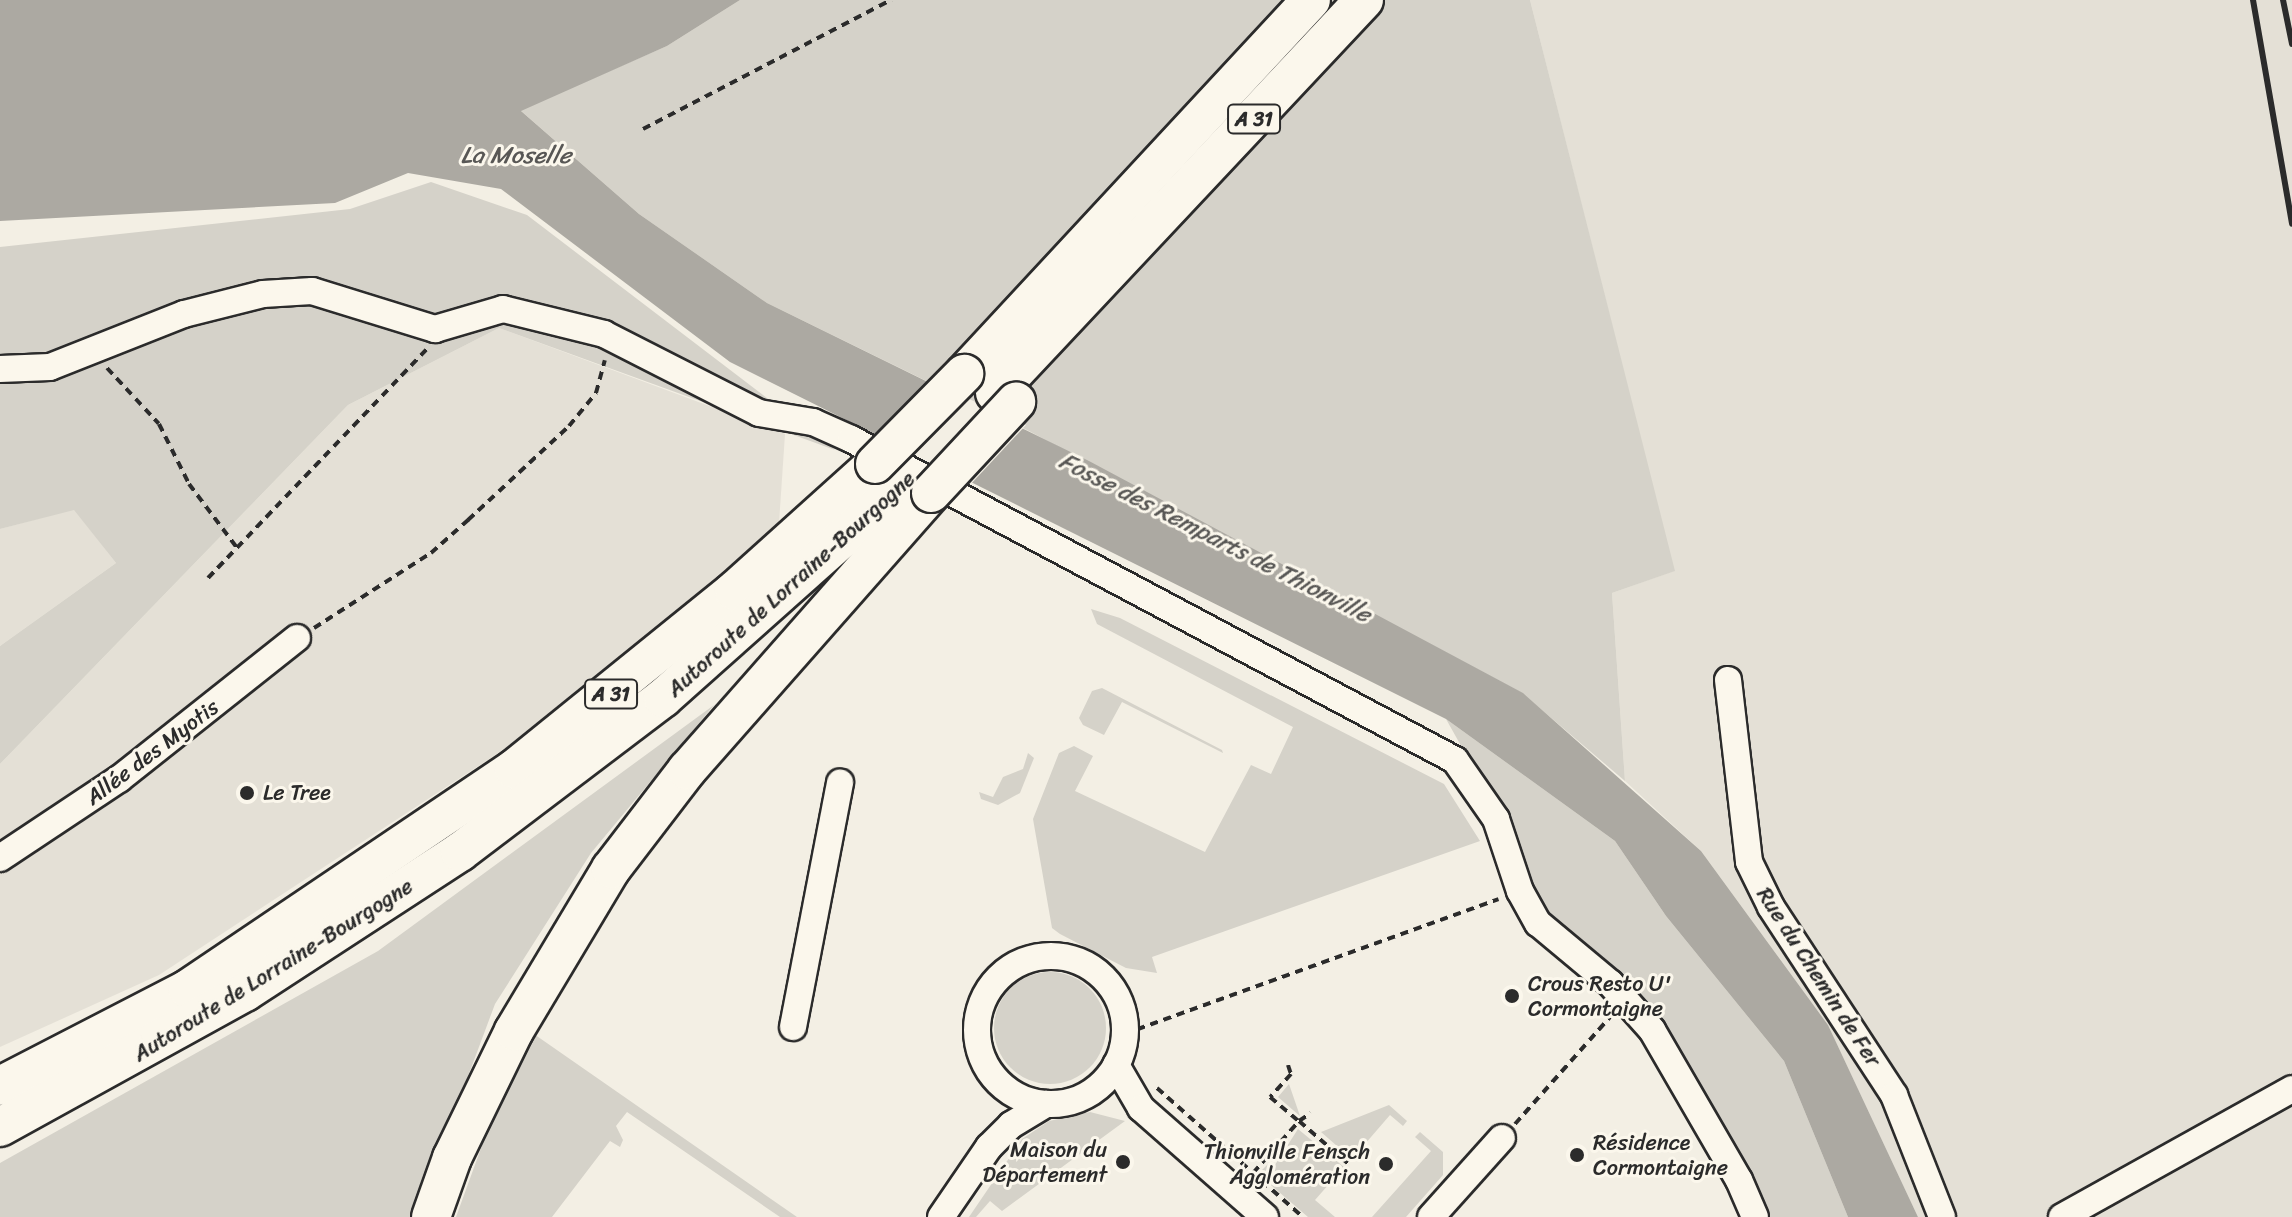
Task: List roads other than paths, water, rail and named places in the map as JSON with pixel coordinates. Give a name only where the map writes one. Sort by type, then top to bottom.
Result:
[{"type":"highway","name":"Autoroute de Lorraine-Bourgogne","points":[[0,1086],[188,989],[327,899],[607,698],[875,464],[992,390],[1311,0]]},
{"type":"highway","name":"A 31","points":[[992,390],[1114,291],[1145,237],[1364,0]]},
{"type":"highway","points":[[431,1217],[452,1158],[492,1076],[559,949],[611,869],[687,770],[920,486],[992,390]]},
{"type":"highway","name":"Autoroute de Lorraine-Bourgogne","points":[[0,1127],[245,992],[460,852],[663,698],[920,486]]},
{"type":"highway","points":[[0,1071],[327,899]]},
{"type":"highway","points":[[444,1217],[492,1076]]},
{"type":"street","points":[[0,369],[50,367],[184,314],[263,294],[312,291],[435,329],[503,309],[612,338],[759,413],[813,422],[851,439],[1293,677],[1432,744],[1471,777],[1496,819],[1520,891],[1546,932],[1627,999],[1674,1068],[1755,1217]]},
{"type":"street","name":"Allée des Myotis","points":[[0,858],[119,779],[297,638]]},
{"type":"street","name":"Rue du Chemin de Fer","points":[[1728,680],[1749,862],[1771,907],[1894,1095],[1942,1217]]},
{"type":"street","points":[[793,1027],[840,782]]},
{"type":"street","points":[[941,1217],[989,1147],[1011,1125],[1046,1104],[1091,1091],[1116,1065],[1124,1034],[1117,996],[1086,964],[1065,957],[1022,961],[989,989],[980,1009],[980,1052],[995,1078],[1024,1099],[1046,1104]]},
{"type":"street","points":[[1116,1065],[1141,1108],[1265,1217]]},
{"type":"street","points":[[989,1147],[998,1117],[995,1078]]},
{"type":"street","points":[[2062,1217],[2292,1089]]},
{"type":"street","points":[[1091,1091],[1141,1108]]},
{"type":"street","points":[[1431,1217],[1502,1138]]},
{"type":"water","points":[[0,0],[740,0],[667,46],[521,111],[639,214],[767,303],[1089,461],[1523,693],[1701,851],[1828,1025],[1918,1217],[1848,1217],[1784,1061],[1666,916],[1615,841],[1446,719],[730,362],[501,189],[408,173],[335,203],[0,221]]},
{"type":"railway","points":[[2253,0],[2292,224]]},
{"type":"railway","points":[[2283,0],[2292,44]]},
{"type":"place","name":"Le Tree","points":[[247,793]]},
{"type":"place","name":"Crous Resto U' Cormontaigne","points":[[1512,996]]},
{"type":"place","name":"Résidence Cormontaigne","points":[[1577,1155]]},
{"type":"place","name":"Maison du Département","points":[[1123,1162]]},
{"type":"place","name":"Thionville Fensch Agglomération","points":[[1386,1164]]},
{"type":"water label","name":"La Moselle","points":[[516,156]]},
{"type":"water label","name":"Fosse des Remparts de Thionville","points":[[1215,538]]}]
